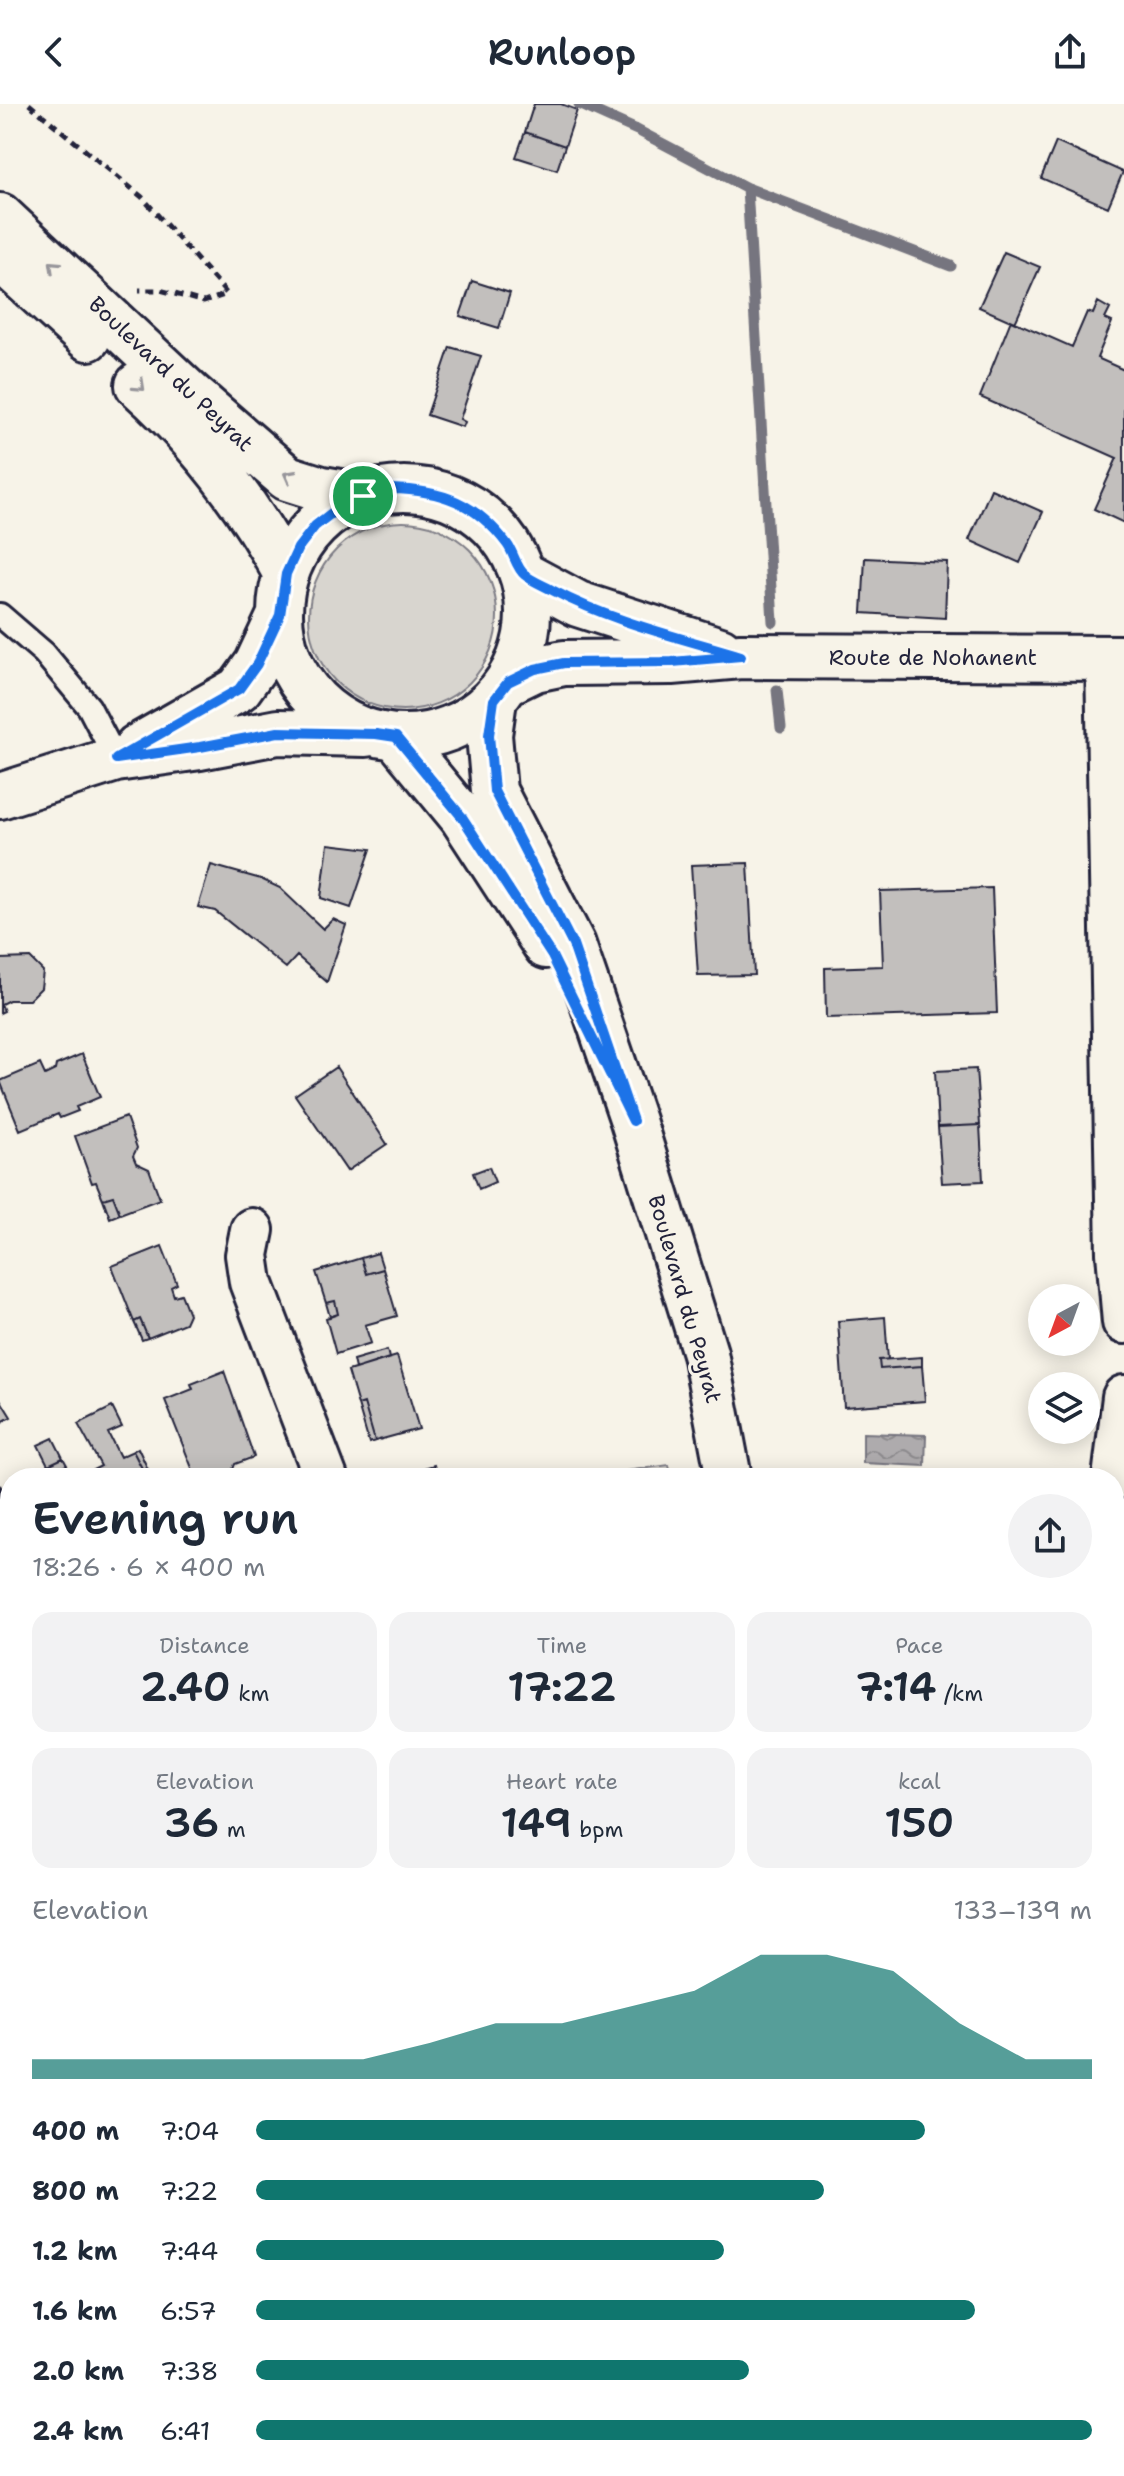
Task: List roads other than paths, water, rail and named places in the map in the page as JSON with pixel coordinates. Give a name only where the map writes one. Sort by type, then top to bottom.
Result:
[{"type":"main road","name":"Boulevard du Peyrat","points":[[0,216],[287,478],[322,489],[363,496]]},
{"type":"main road","name":"Boulevard du Peyrat","points":[[0,258],[164,408],[201,448],[262,530],[283,595]]},
{"type":"main road","points":[[0,796],[116,759],[278,732],[423,736],[449,729],[474,716],[501,691],[524,648],[529,611],[522,574],[510,549],[493,526],[471,509],[446,496],[419,490],[391,489],[363,496],[338,508],[315,526],[298,548],[257,664],[239,689],[116,759]]},
{"type":"main road","name":"Route de Nohanent","points":[[522,574],[578,604],[741,656]]},
{"type":"main road","points":[[283,595],[285,648],[305,686],[319,703],[345,722],[386,736]]},
{"type":"main road","name":"Route de Nohanent","points":[[501,691],[535,669],[564,663],[672,662],[741,656],[1116,658]]},
{"type":"main road","name":"Boulevard du Peyrat","points":[[501,691],[489,735],[494,791],[573,945],[633,1121],[705,1353],[727,1468]]},
{"type":"main road","name":"Boulevard du Peyrat","points":[[386,736],[462,817],[552,956],[633,1121]]},
{"type":"street","points":[[1116,658],[1118,1237],[1124,1322]]},
{"type":"street","points":[[252,1230],[247,1255],[251,1282],[322,1468]]},
{"type":"street","points":[[1115,1468],[1124,1397]]},
{"type":"lane","points":[[0,615],[44,653],[89,707],[116,759]]},
{"type":"water","points":[[863,1433],[926,1435],[925,1466],[863,1463]]},
{"type":"waterway","points":[[579,104],[637,130],[747,188],[951,266]]},
{"type":"waterway","points":[[747,188],[773,622]]},
{"type":"waterway","points":[[777,690],[781,728]]}]
